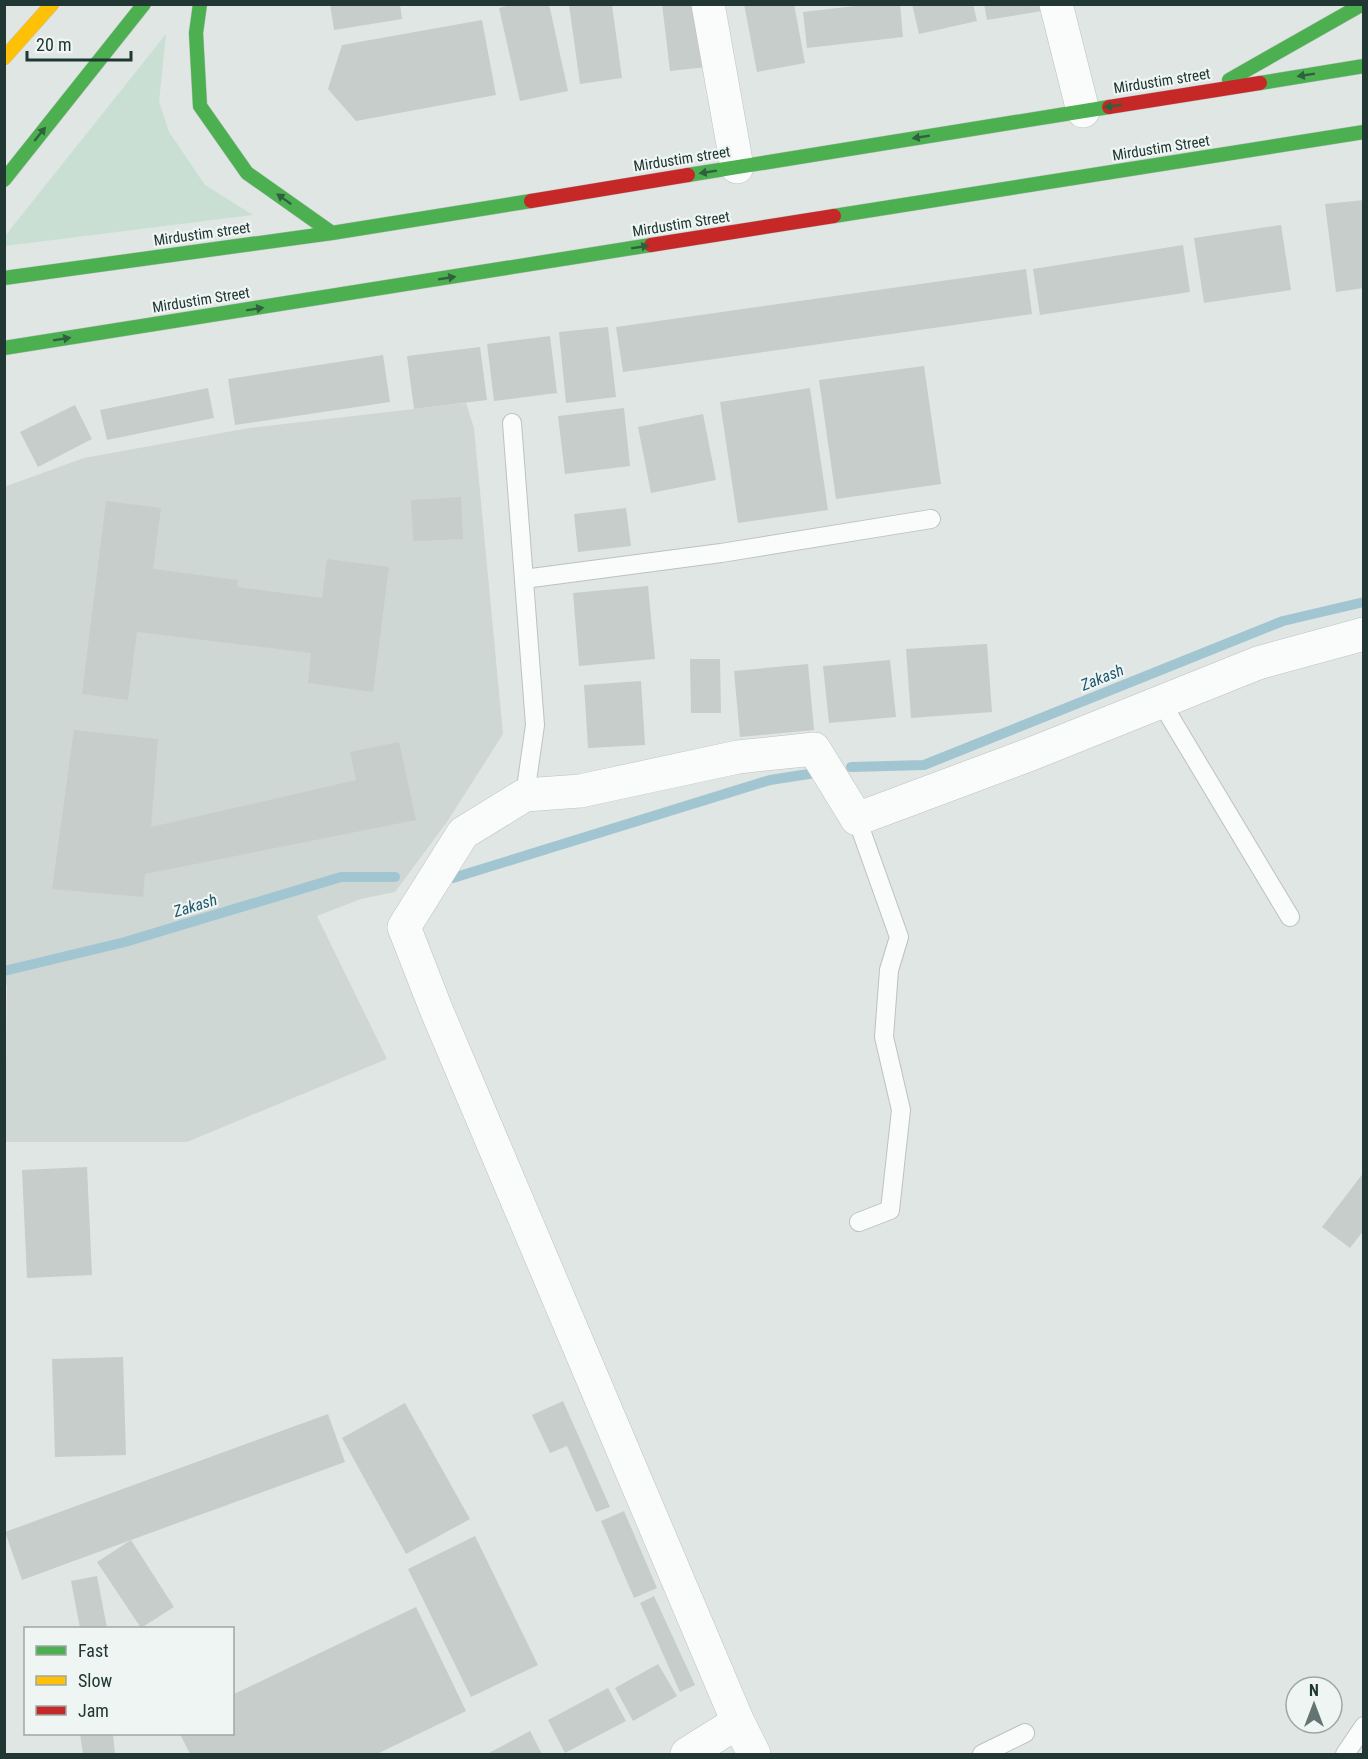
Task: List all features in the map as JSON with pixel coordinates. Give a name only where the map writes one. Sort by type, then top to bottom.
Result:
[{"type":"main road","points":[[4,57],[52,4]]},
{"type":"main road","points":[[4,180],[144,4]]},
{"type":"main road","points":[[200,4],[196,33],[200,106],[247,173],[332,233]]},
{"type":"main road","points":[[1209,90],[1363,4]]},
{"type":"main road","name":"Mirdustim street","points":[[4,278],[332,233],[1364,66]]},
{"type":"main road","name":"Mirdustim Street","points":[[4,348],[1364,132]]},
{"type":"street","points":[[708,4],[737,167]]},
{"type":"street","points":[[1056,4],[1083,111]]},
{"type":"street","points":[[754,1755],[436,1009],[404,927],[463,833],[525,795],[580,791],[738,757],[814,749],[857,819],[1258,663],[1364,634]]},
{"type":"street","points":[[687,1755],[738,1722]]},
{"type":"lane","points":[[512,423],[535,724],[525,795]]},
{"type":"lane","points":[[524,579],[721,553],[931,519]]},
{"type":"lane","points":[[1161,702],[1290,917]]},
{"type":"lane","points":[[857,819],[899,937],[889,970],[884,1037],[901,1110],[890,1210],[859,1222]]},
{"type":"lane","points":[[1345,1755],[1364,1726]]},
{"type":"lane","points":[[982,1755],[1025,1733]]},
{"type":"shaded area","points":[[466,403],[474,428],[503,734],[447,822],[395,892],[361,899],[317,916],[387,1059],[187,1142],[5,1142],[7,985],[4,985],[4,487],[84,458],[249,428]]},
{"type":"green space","points":[[166,34],[159,102],[169,132],[205,185],[253,215],[5,246],[5,236]]},
{"type":"building","points":[[330,4],[400,4],[402,19],[334,30]]},
{"type":"building","points":[[514,4],[549,4],[568,91],[520,101],[499,8]]},
{"type":"building","points":[[662,4],[700,4],[707,67],[670,71]]},
{"type":"building","points":[[744,4],[794,4],[805,63],[757,72]]},
{"type":"building","points":[[872,4],[900,4],[903,37],[807,48],[803,12]]},
{"type":"building","points":[[912,4],[973,4],[977,21],[919,34]]},
{"type":"building","points":[[984,4],[1054,4],[1054,9],[987,20]]},
{"type":"building","points":[[569,5],[612,5],[622,78],[580,84]]},
{"type":"building","points":[[482,20],[496,95],[356,121],[328,89],[342,45]]},
{"type":"building","points":[[1364,200],[1364,288],[1336,292],[1325,204]]},
{"type":"building","points":[[1281,225],[1291,290],[1204,303],[1194,238]]},
{"type":"building","points":[[1183,245],[1190,292],[1040,315],[1033,269]]},
{"type":"building","points":[[1026,269],[1032,314],[623,372],[616,327]]},
{"type":"building","points":[[608,327],[616,397],[566,403],[559,332]]},
{"type":"building","points":[[550,336],[557,393],[494,401],[487,344]]},
{"type":"building","points":[[480,347],[487,400],[414,409],[407,356]]},
{"type":"building","points":[[383,355],[390,402],[235,425],[228,379]]},
{"type":"building","points":[[924,366],[941,484],[836,499],[819,380]]},
{"type":"building","points":[[208,388],[214,418],[107,440],[100,410]]},
{"type":"building","points":[[810,388],[828,510],[738,523],[720,402]]},
{"type":"building","points":[[75,405],[92,439],[38,467],[20,432]]},
{"type":"building","points":[[624,408],[630,466],[565,474],[558,416]]},
{"type":"building","points":[[703,414],[716,480],[651,493],[638,427]]},
{"type":"building","points":[[461,497],[463,539],[413,541],[411,500]]},
{"type":"building","points":[[106,501],[161,508],[153,569],[238,580],[237,587],[322,598],[327,559],[389,567],[373,692],[308,683],[311,653],[137,632],[128,700],[82,694]]},
{"type":"building","points":[[626,508],[631,546],[578,552],[574,514]]},
{"type":"building","points":[[648,586],[655,659],[579,666],[573,593]]},
{"type":"building","points":[[987,644],[992,712],[911,718],[906,649]]},
{"type":"building","points":[[690,659],[720,659],[721,713],[691,713]]},
{"type":"building","points":[[890,660],[896,717],[829,723],[823,666]]},
{"type":"building","points":[[808,664],[814,730],[740,737],[734,671]]},
{"type":"building","points":[[641,681],[645,745],[588,748],[584,685]]},
{"type":"building","points":[[74,730],[158,739],[151,827],[356,780],[350,752],[399,742],[416,820],[145,874],[143,897],[52,889]]},
{"type":"building","points":[[87,1167],[92,1275],[27,1278],[22,1170]]},
{"type":"building","points":[[1364,1172],[1364,1230],[1350,1248],[1322,1227]]},
{"type":"building","points":[[123,1357],[126,1455],[55,1457],[52,1359]]},
{"type":"building","points":[[563,1401],[610,1507],[596,1512],[567,1446],[550,1453],[532,1415]]},
{"type":"building","points":[[405,1403],[470,1519],[406,1554],[342,1438]]},
{"type":"building","points":[[328,1414],[345,1462],[22,1580],[5,1532]]},
{"type":"building","points":[[624,1511],[657,1588],[634,1598],[601,1521]]},
{"type":"building","points":[[475,1536],[538,1665],[471,1697],[408,1569]]},
{"type":"building","points":[[131,1540],[174,1607],[140,1627],[97,1562]]},
{"type":"building","points":[[97,1576],[107,1627],[80,1627],[71,1581]]},
{"type":"building","points":[[654,1596],[695,1685],[680,1692],[640,1603]]},
{"type":"building","points":[[416,1607],[466,1711],[377,1754],[190,1754],[180,1735],[234,1735],[234,1694]]},
{"type":"building","points":[[658,1664],[677,1696],[633,1721],[615,1688]]},
{"type":"building","points":[[608,1688],[626,1721],[565,1753],[548,1720]]},
{"type":"building","points":[[530,1731],[542,1754],[487,1754]]},
{"type":"building","points":[[80,1735],[113,1735],[115,1754],[83,1754]]},
{"type":"waterway","name":"Zakash","points":[[851,767],[924,765],[1283,621],[1364,602]]},
{"type":"waterway","name":"Zakash","points":[[453,878],[770,780],[815,773]]},
{"type":"waterway","name":"Zakash","points":[[4,971],[125,942],[341,877],[395,877]]},
{"type":"traffic: fast","points":[[4,180],[144,4]]},
{"type":"traffic: fast","points":[[200,4],[196,33],[200,106],[247,173],[332,233]]},
{"type":"traffic: fast","points":[[1229,80],[1363,4]]},
{"type":"traffic: fast","points":[[1260,83],[1364,66]]},
{"type":"traffic: fast","points":[[688,175],[1109,107]]},
{"type":"traffic: fast","points":[[834,216],[1364,132]]},
{"type":"traffic: fast","points":[[4,278],[332,233],[531,201]]},
{"type":"traffic: fast","points":[[4,348],[651,245]]},
{"type":"traffic: slow","points":[[4,58],[52,4]]},
{"type":"traffic: jam","points":[[1109,107],[1260,83]]},
{"type":"traffic: jam","points":[[531,201],[688,175]]},
{"type":"traffic: jam","points":[[651,245],[834,216]]}]
